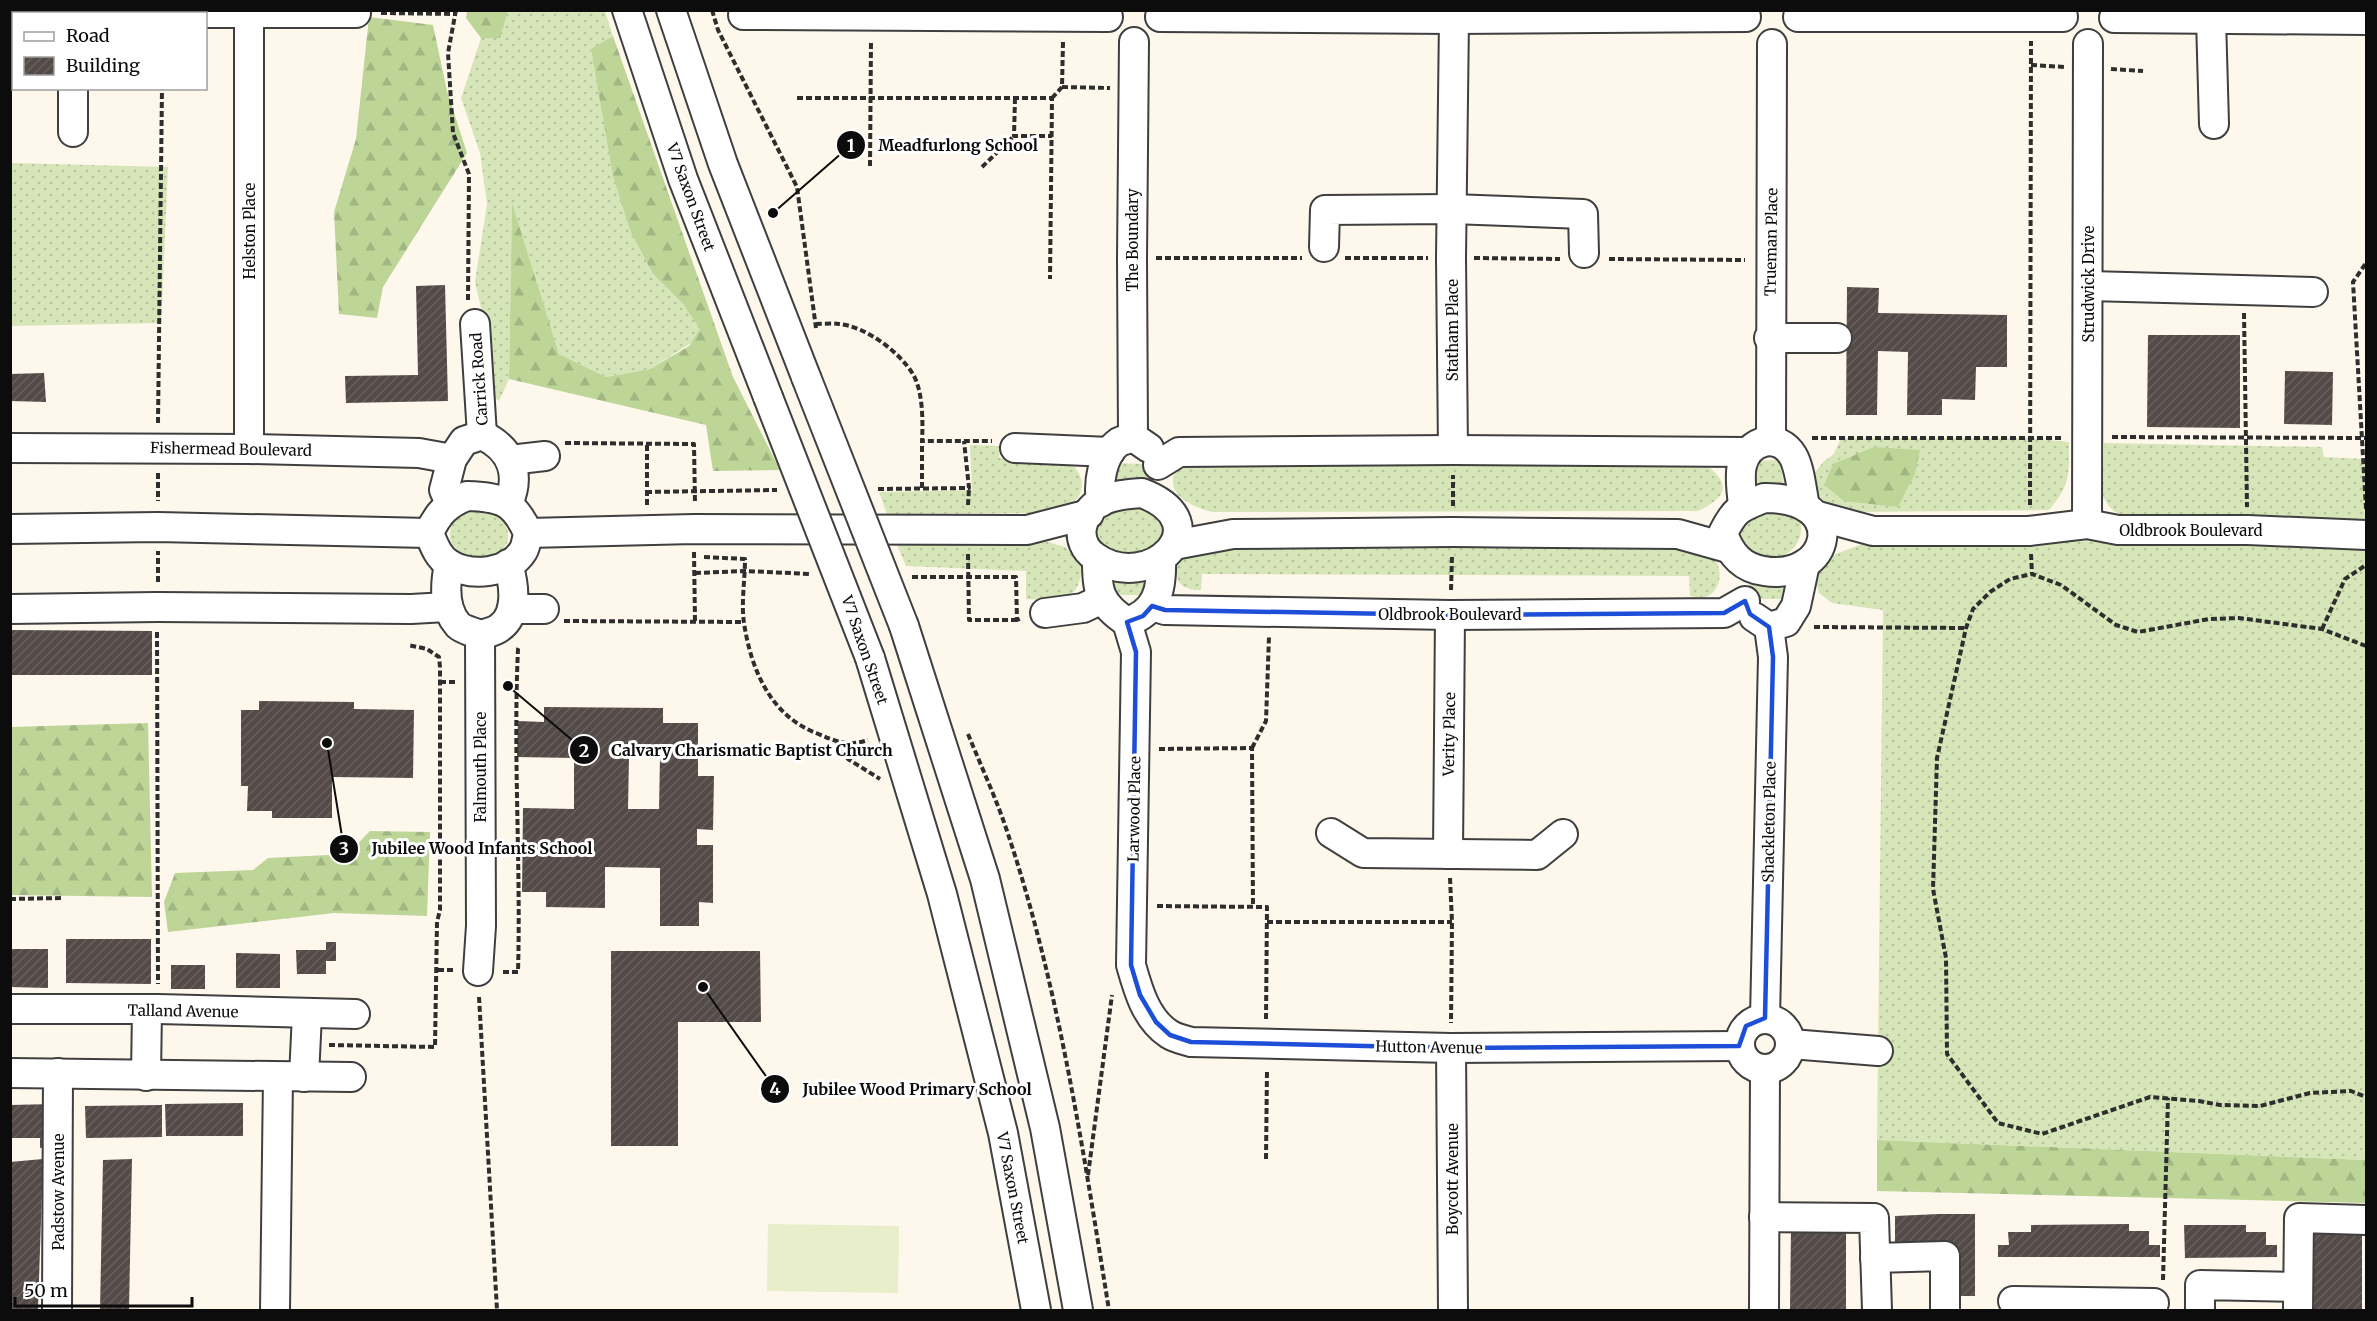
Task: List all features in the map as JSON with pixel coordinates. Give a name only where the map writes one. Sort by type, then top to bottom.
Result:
[{"type":"street","name":"V7 Saxon Street","points":[[627,10],[683,179],[870,658],[942,894],[1003,1133],[1036,1311]]},
{"type":"street","points":[[671,10],[723,164],[904,626],[985,879],[1045,1128],[1078,1311]]},
{"type":"street","points":[[72,12],[356,13]]},
{"type":"street","name":"Helston Place","points":[[249,12],[249,449]]},
{"type":"street","points":[[743,15],[871,17],[911,14],[1063,18],[1109,14],[1110,25],[1119,37],[1134,42],[1149,37],[1155,32],[1159,14],[1454,19],[1747,14],[1750,33],[1764,43],[1772,45],[1780,43],[1793,33],[1797,14],[2032,16],[2063,14],[2067,33],[2073,39],[2088,44],[2104,39],[2113,26],[2113,14],[2211,19],[2367,20]]},
{"type":"street","name":"Statham Place","points":[[1453,450],[1451,258],[1454,19]]},
{"type":"street","points":[[2211,19],[2214,124]]},
{"type":"street","name":"The Boundary","points":[[1134,42],[1131,258],[1134,437]]},
{"type":"street","name":"Strudwick Drive","points":[[2087,524],[2088,44]]},
{"type":"street","name":"Trueman Place","points":[[1738,511],[1741,466],[1759,446],[1769,338],[1772,45]]},
{"type":"street","points":[[73,90],[73,132]]},
{"type":"street","points":[[1326,254],[1325,210],[1452,209],[1583,214],[1584,253]]},
{"type":"street","points":[[2089,286],[2313,292]]},
{"type":"street","name":"Carrick Road","points":[[475,324],[482,435]]},
{"type":"street","points":[[1769,338],[1837,338]]},
{"type":"street","points":[[450,503],[444,490],[452,459],[464,441],[482,435],[498,442],[510,460],[515,489],[508,504]]},
{"type":"street","points":[[1134,437],[1151,450],[1158,465],[1168,531],[1162,579],[1152,606],[1143,616],[1127,622],[1110,611],[1102,599],[1081,529],[1095,508],[1098,485],[1110,452],[1120,442],[1134,437]]},
{"type":"street","points":[[1158,465],[1179,452],[1782,444],[1794,457],[1812,511],[1824,534],[1811,558],[1796,606],[1786,622],[1769,627],[1750,614],[1742,591],[1735,556],[1723,534],[1738,511]]},
{"type":"street","name":"Fishermead Boulevard","points":[[10,447],[419,453],[452,459]]},
{"type":"street","points":[[1015,448],[1110,452]]},
{"type":"street","points":[[510,460],[550,449]]},
{"type":"street","name":"Oldbrook Boulevard","points":[[692,513],[790,529],[1027,530],[1095,508],[1119,495],[1142,493],[1168,531]]},
{"type":"street","points":[[467,496],[490,496],[508,504],[520,514],[528,533],[523,552],[508,564],[491,572],[470,572],[449,564],[437,552],[429,533],[437,516],[450,503],[467,496]]},
{"type":"street","name":"Oldbrook Boulevard","points":[[1678,534],[1738,511],[1764,498],[1785,498],[1812,511],[1873,531],[2029,531],[2087,524],[2118,530],[2247,530],[2367,535]]},
{"type":"street","points":[[528,533],[692,513]]},
{"type":"street","points":[[10,529],[158,527],[429,533]]},
{"type":"street","name":"Oldbrook Boulevard","points":[[1027,530],[1089,551],[1122,567],[1139,567],[1168,531]]},
{"type":"street","name":"Oldbrook Boulevard","points":[[1168,531],[1233,534],[1452,532],[1678,534],[1735,556],[1757,570],[1772,573],[1791,571],[1811,558],[1873,531]]},
{"type":"street","points":[[449,564],[445,580],[447,608],[459,626],[480,635],[500,628],[512,609],[514,583],[508,564]]},
{"type":"street","points":[[1045,613],[1083,608],[1102,599]]},
{"type":"street","name":"Oldbrook Boulevard","points":[[1152,606],[1165,610],[1450,615],[1724,613],[1745,602]]},
{"type":"street","points":[[10,609],[447,608]]},
{"type":"street","points":[[512,609],[550,615]]},
{"type":"street","name":"Verity Place","points":[[1448,854],[1450,615]]},
{"type":"street","name":"Larwood Place","points":[[1127,622],[1136,652],[1131,965],[1140,996]]},
{"type":"street","name":"Shackleton Place","points":[[1765,1018],[1773,657],[1769,627]]},
{"type":"street","name":"Falmouth Place","points":[[478,971],[481,926],[480,635]]},
{"type":"street","points":[[1330,832],[1363,853],[1537,855],[1563,834]]},
{"type":"street","name":"Hutton Avenue","points":[[1140,996],[1156,1022],[1170,1035],[1191,1042],[1451,1048],[1739,1046]]},
{"type":"street","name":"Talland Avenue","points":[[10,1009],[147,1009],[355,1014]]},
{"type":"street","points":[[146,1076],[147,1009]]},
{"type":"street","points":[[274,1311],[291,1077],[305,1044],[307,1014]]},
{"type":"street","points":[[1765,1018],[1774,1020],[1783,1026],[1791,1044],[1788,1055],[1781,1064],[1765,1070],[1747,1063],[1741,1055],[1739,1046],[1740,1036],[1746,1026],[1765,1018]]},
{"type":"street","points":[[1791,1044],[1878,1051]]},
{"type":"street","name":"Boycott Avenue","points":[[1451,1048],[1453,1311]]},
{"type":"street","points":[[1764,1311],[1765,1070]]},
{"type":"street","points":[[10,1073],[351,1077]]},
{"type":"street","name":"Padstow Avenue","points":[[57,1311],[58,1073]]},
{"type":"street","points":[[1764,1217],[1874,1218],[1876,1311]]},
{"type":"street","points":[[2200,1311],[2200,1285],[2298,1299],[2299,1218],[2367,1220]]},
{"type":"street","points":[[1875,1258],[1946,1256],[1946,1311]]},
{"type":"street","points":[[2013,1302],[2083,1307],[2154,1304]]},
{"type":"path","points":[[712,10],[718,30],[797,187],[817,335]]},
{"type":"path","points":[[356,13],[456,12],[447,53],[453,133],[469,174],[468,309],[475,324]]},
{"type":"path","points":[[2029,531],[2032,16]]},
{"type":"path","points":[[870,166],[871,17]]},
{"type":"path","points":[[1050,279],[1052,98],[1062,87],[1063,18]]},
{"type":"path","points":[[1062,87],[1134,88]]},
{"type":"path","points":[[797,98],[1052,98]]},
{"type":"path","points":[[1014,136],[1015,98]]},
{"type":"path","points":[[982,167],[1014,136],[1052,136]]},
{"type":"path","points":[[1131,258],[1326,254],[1451,258]]},
{"type":"path","points":[[2367,263],[2353,282],[2367,513]]},
{"type":"path","points":[[2243,289],[2247,530]]},
{"type":"path","points":[[816,324],[841,324],[862,331],[897,353],[915,378],[923,416],[922,488]]},
{"type":"path","points":[[922,441],[1015,441],[1015,448]]},
{"type":"path","points":[[881,489],[969,488],[964,441]]},
{"type":"path","points":[[647,443],[646,505],[656,505]]},
{"type":"path","points":[[550,449],[647,443],[694,444],[695,490],[692,513],[695,621]]},
{"type":"path","points":[[646,492],[784,489]]},
{"type":"path","points":[[694,557],[745,559],[744,622],[759,680],[771,700],[810,731],[846,743],[855,744],[869,740]]},
{"type":"path","points":[[2322,629],[2345,579],[2367,565]]},
{"type":"path","points":[[695,573],[745,571]]},
{"type":"path","points":[[2367,646],[2322,629],[2239,618],[2209,619],[2138,632],[2116,625],[2061,585],[2032,574],[2010,579],[1990,592],[1973,609],[1966,628],[1936,768],[1933,889],[1946,958],[1947,1054],[1998,1123],[2042,1134],[2150,1097],[2220,1106],[2260,1106],[2310,1093],[2351,1091],[2367,1097]]},
{"type":"path","points":[[915,577],[1016,577],[1017,620]]},
{"type":"path","points":[[968,578],[969,620],[1017,620],[1045,613]]},
{"type":"path","points":[[1253,907],[1252,748],[1266,721],[1270,612]]},
{"type":"path","points":[[550,615],[744,622]]},
{"type":"path","points":[[1769,627],[1966,628]]},
{"type":"path","points":[[438,970],[518,972],[520,884],[516,683],[518,649],[524,642]]},
{"type":"path","points":[[305,1044],[435,1047],[437,922],[440,910],[440,667],[439,657],[428,649],[408,645]]},
{"type":"path","points":[[1135,749],[1252,748]]},
{"type":"path","points":[[1448,854],[1452,922],[1451,1048]]},
{"type":"path","points":[[10,898],[62,898]]},
{"type":"path","points":[[1132,905],[1267,907],[1266,1159]]},
{"type":"path","points":[[1267,922],[1452,922]]},
{"type":"path","points":[[1088,1179],[1113,993],[1131,965]]},
{"type":"path","points":[[478,971],[497,1311]]},
{"type":"path","points":[[2154,1304],[2163,1296],[2168,1098]]},
{"type":"highlighted area","points":[[1745,601],[1750,614],[1769,627],[1773,657],[1765,1018],[1746,1026],[1739,1046],[1451,1048],[1191,1042],[1170,1035],[1156,1022],[1140,995],[1131,965],[1136,652],[1127,622],[1143,616],[1152,606],[1165,610],[1450,615],[1724,613]]},
{"type":"green space","points":[[467,11],[508,11],[500,38],[481,38],[466,18]]},
{"type":"green space","points":[[508,11],[605,11],[613,36],[591,50],[631,233],[653,274],[683,304],[701,329],[691,343],[650,369],[606,377],[559,354],[512,205],[509,379],[499,401],[486,390],[486,330],[475,282],[487,204],[480,153],[461,98],[481,38],[499,38]]},
{"type":"green space","points":[[369,17],[433,25],[447,91],[467,153],[383,287],[377,318],[339,314],[334,212],[356,139]]},
{"type":"green space","points":[[613,36],[733,377],[780,470],[713,471],[706,425],[509,379],[512,203],[559,354],[606,377],[650,369],[689,346],[700,329],[683,304],[653,274],[631,233],[613,176],[591,49]]},
{"type":"green space","points":[[11,163],[168,167],[161,323],[11,326]]},
{"type":"green space","points":[[1841,438],[2030,438],[2069,442],[2067,479],[2061,493],[2049,510],[1856,512],[1828,505],[1816,492],[1815,473],[1823,462],[1834,454]]},
{"type":"green space","points":[[2104,443],[2322,447],[2324,457],[2366,459],[2366,519],[2127,518],[2112,510],[2103,496]]},
{"type":"green space","points":[[970,445],[1000,446],[999,458],[1064,460],[1079,473],[1082,484],[1079,496],[1068,506],[1047,513],[887,514],[879,492],[972,490]]},
{"type":"green space","points":[[1874,447],[1920,450],[1915,474],[1898,507],[1844,501],[1824,485],[1833,464]]},
{"type":"green space","points":[[1779,460],[1784,484],[1766,482],[1746,484],[1751,461]]},
{"type":"green space","points":[[1701,461],[1717,475],[1723,487],[1717,499],[1698,511],[1212,512],[1194,506],[1179,496],[1173,482],[1181,464]]},
{"type":"green space","points":[[1113,463],[1144,464],[1148,483],[1109,482]]},
{"type":"green space","points":[[1130,503],[1161,516],[1165,539],[1138,553],[1121,554],[1113,551],[1095,537],[1097,517]]},
{"type":"green space","points":[[1769,503],[1800,519],[1800,537],[1792,550],[1778,558],[1761,561],[1727,530]]},
{"type":"green space","points":[[467,508],[497,512],[507,528],[508,541],[505,546],[501,552],[486,563],[454,552],[450,539],[451,527],[461,512]]},
{"type":"green space","points":[[895,540],[1048,542],[1065,547],[1082,563],[1080,576],[1073,593],[1066,597],[1049,600],[1026,599],[1026,571],[906,566]]},
{"type":"green space","points":[[1873,540],[2366,543],[2366,1160],[1877,1140],[1883,610],[1832,603],[1819,593],[1814,575],[1822,559]]},
{"type":"green space","points":[[1202,542],[1679,546],[1711,556],[1718,565],[1720,577],[1713,593],[1701,598],[1690,596],[1689,576],[1202,574],[1201,590],[1192,589],[1178,580],[1176,554]]},
{"type":"green space","points":[[1110,574],[1147,575],[1143,595],[1115,595]]},
{"type":"green space","points":[[1785,577],[1782,599],[1751,599],[1749,578]]},
{"type":"green space","points":[[148,723],[152,897],[11,895],[11,727]]},
{"type":"green space","points":[[370,831],[430,832],[427,916],[334,913],[168,932],[164,902],[175,873],[253,870],[268,858],[348,854]]},
{"type":"green space","points":[[1877,1140],[2366,1160],[2366,1203],[1877,1191]]},
{"type":"green space","points":[[768,1224],[899,1226],[898,1293],[767,1291]]},
{"type":"building","points":[[10,55],[12,55],[12,79],[10,79]]},
{"type":"building","points":[[445,285],[448,401],[346,403],[345,376],[418,375],[416,286]]},
{"type":"building","points":[[1847,287],[1879,288],[1878,313],[2007,315],[2007,367],[1976,367],[1975,400],[1942,399],[1942,415],[1907,415],[1908,352],[1878,351],[1877,415],[1846,415]]},
{"type":"building","points":[[2148,335],[2240,335],[2240,428],[2147,427]]},
{"type":"building","points":[[2285,371],[2333,372],[2332,425],[2284,424]]},
{"type":"building","points":[[44,373],[46,402],[10,401],[10,374]]},
{"type":"building","points":[[10,630],[152,631],[152,675],[10,675]]},
{"type":"building","points":[[259,701],[354,702],[354,709],[414,710],[413,778],[332,777],[332,818],[272,818],[272,811],[247,811],[248,786],[241,786],[241,710],[259,710]]},
{"type":"building","points":[[544,707],[663,708],[663,723],[698,723],[698,776],[714,776],[713,830],[697,829],[697,845],[713,845],[713,903],[699,902],[699,926],[660,926],[660,868],[605,867],[605,908],[546,907],[546,892],[522,892],[523,808],[574,809],[574,758],[517,757],[518,721],[544,722]],"holes":[[[629,757],[660,757],[659,809],[628,809]]]},
{"type":"building","points":[[66,939],[151,939],[151,984],[66,983]]},
{"type":"building","points":[[326,942],[336,942],[336,961],[326,961],[326,974],[297,974],[296,950],[326,950]]},
{"type":"building","points":[[10,949],[48,949],[48,988],[10,987]]},
{"type":"building","points":[[611,951],[760,951],[761,1022],[678,1022],[678,1146],[611,1146]]},
{"type":"building","points":[[236,953],[280,954],[280,988],[236,988]]},
{"type":"building","points":[[171,965],[205,965],[205,989],[171,989]]},
{"type":"building","points":[[243,1103],[243,1136],[166,1136],[165,1104]]},
{"type":"building","points":[[53,1104],[54,1147],[40,1148],[40,1138],[10,1138],[10,1105]]},
{"type":"building","points":[[162,1105],[162,1137],[86,1138],[85,1106]]},
{"type":"building","points":[[43,1159],[38,1310],[10,1310],[10,1162]]},
{"type":"building","points":[[132,1159],[129,1310],[100,1310],[103,1160]]},
{"type":"building","points":[[1975,1214],[1975,1296],[1949,1296],[1938,1242],[1895,1242],[1895,1216]]},
{"type":"building","points":[[2129,1224],[2129,1231],[2149,1231],[2149,1245],[2160,1245],[2160,1257],[1998,1257],[1998,1245],[2009,1245],[2008,1232],[2031,1232],[2031,1225]]},
{"type":"building","points":[[2184,1225],[2246,1225],[2246,1232],[2266,1232],[2266,1245],[2277,1245],[2277,1257],[2185,1258]]},
{"type":"building","points":[[1791,1229],[1846,1229],[1846,1310],[1790,1310]]},
{"type":"building","points":[[2313,1231],[2362,1231],[2362,1310],[2313,1310]]},
{"type":"place","name":"Meadfurlong School","points":[[773,213]]},
{"type":"place","name":"Calvary Charismatic Baptist Church","points":[[508,686]]},
{"type":"place","name":"Jubilee Wood Infants School","points":[[327,743]]},
{"type":"place","name":"Jubilee Wood Primary School","points":[[703,987]]}]
